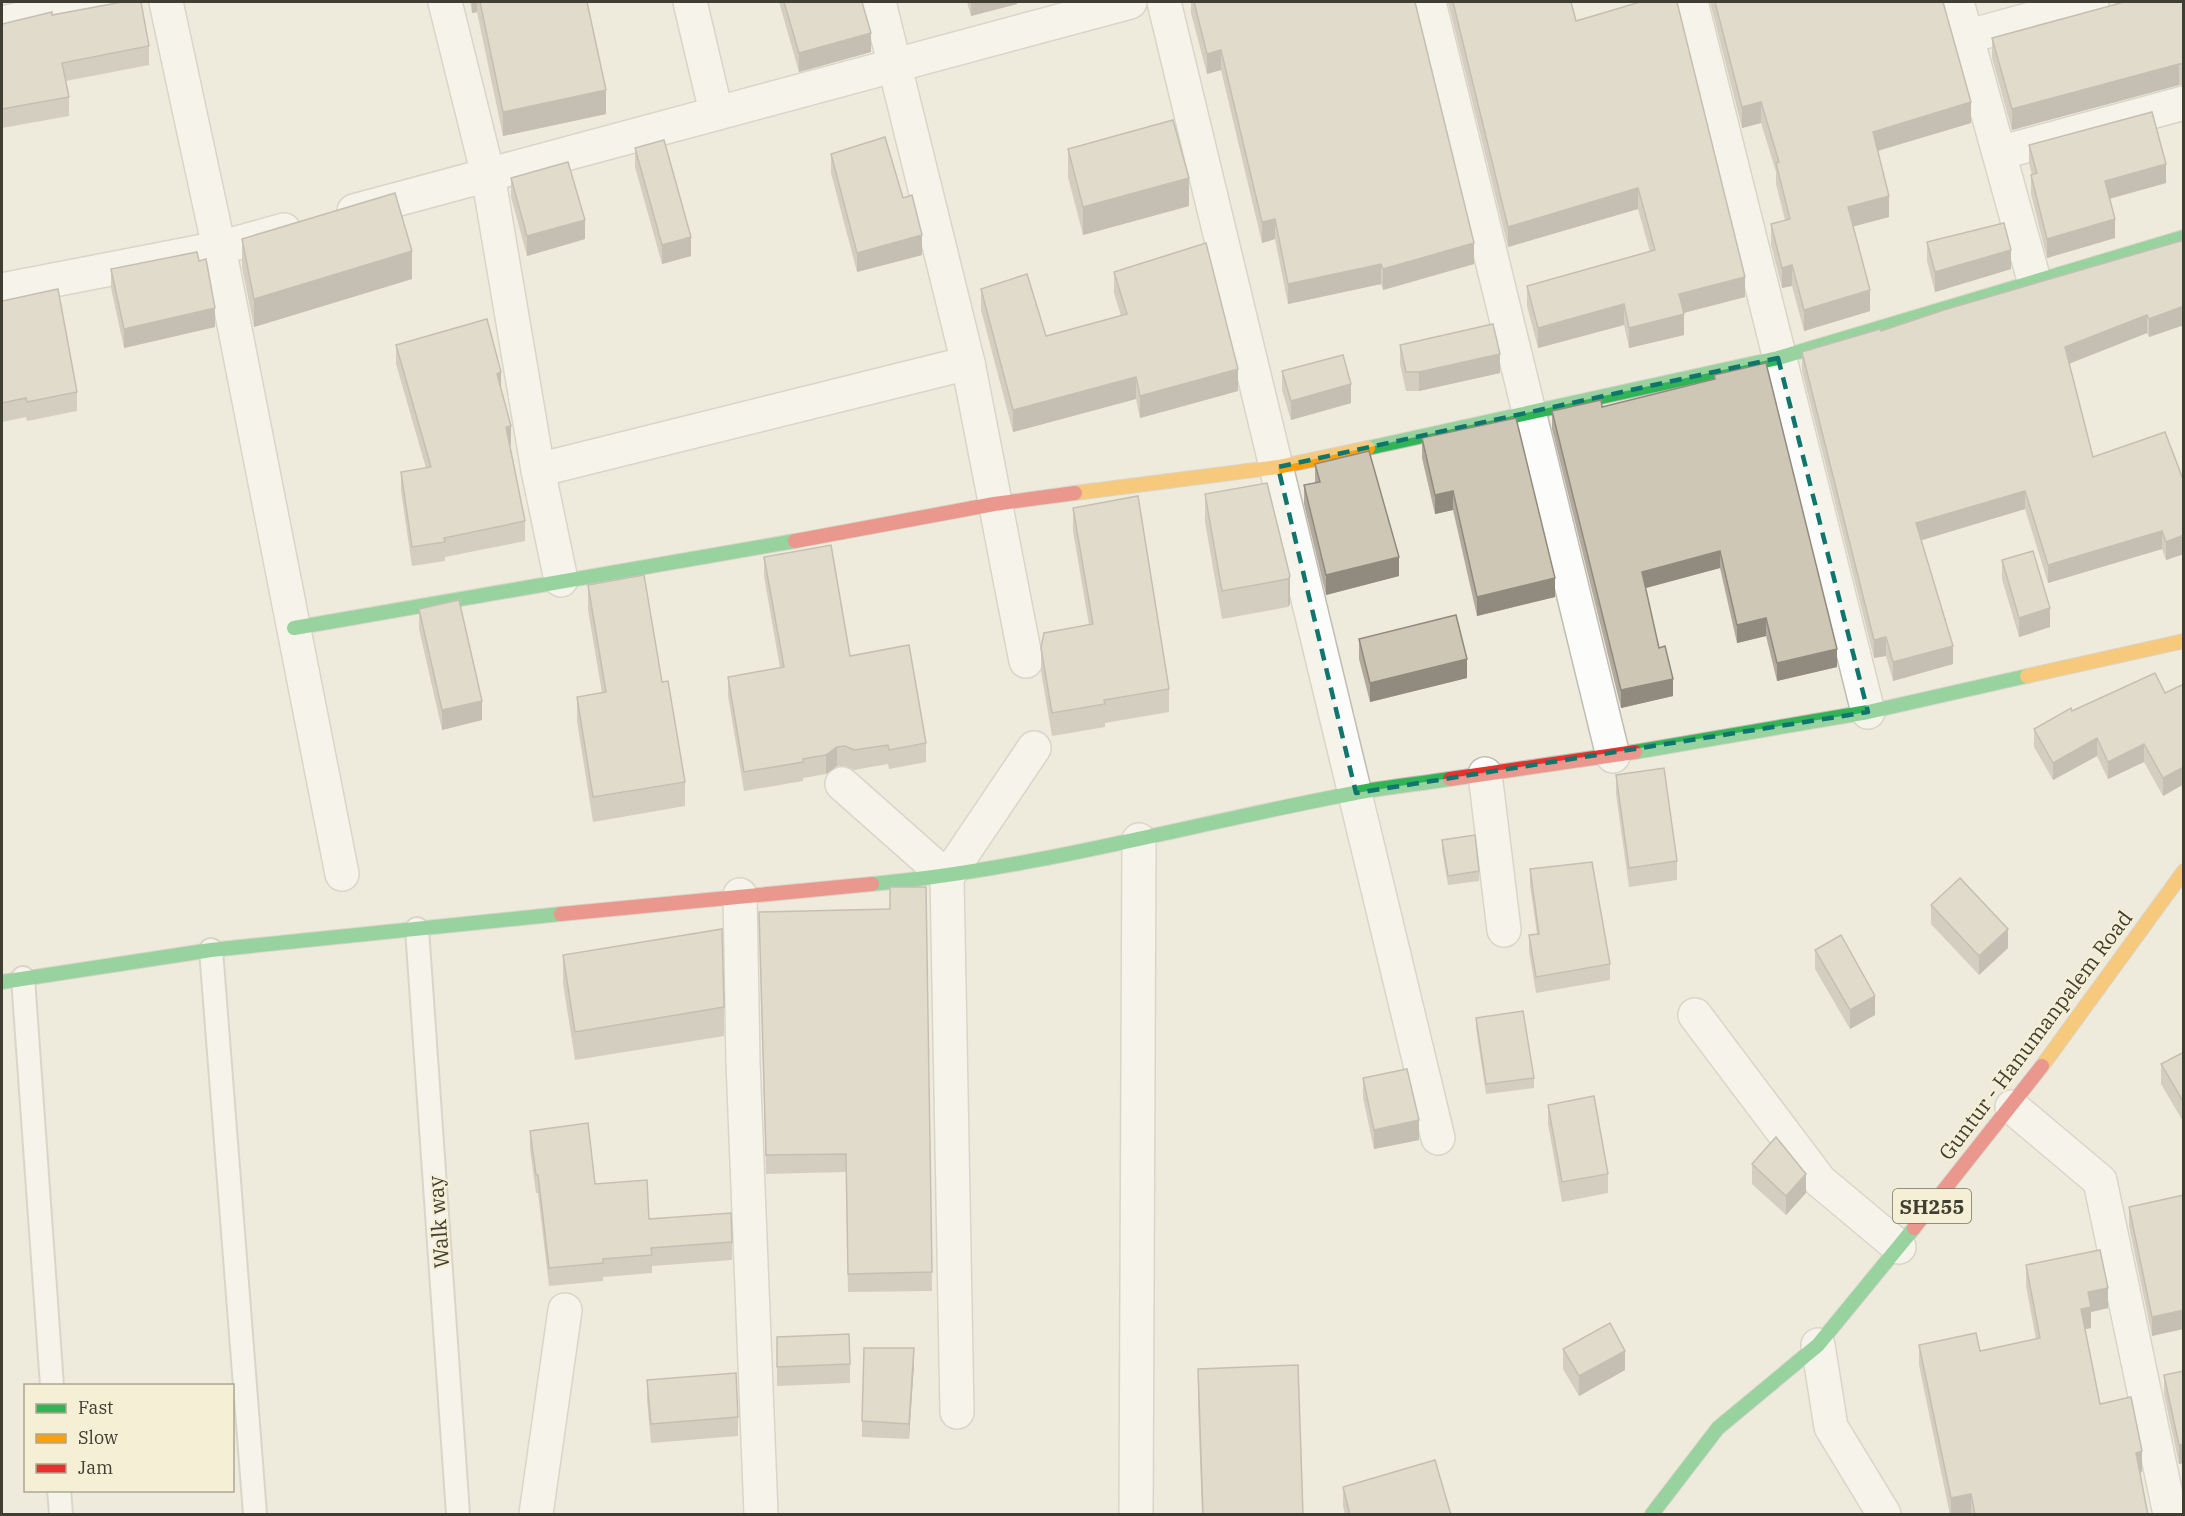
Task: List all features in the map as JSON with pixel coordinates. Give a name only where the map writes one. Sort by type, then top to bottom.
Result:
[{"type":"street","points":[[2,23],[99,2]]},
{"type":"street","points":[[166,2],[219,248],[342,873]]},
{"type":"street","points":[[445,2],[488,175],[538,470],[561,580]]},
{"type":"street","points":[[690,2],[716,112]]},
{"type":"street","points":[[879,2],[968,363],[1026,661]]},
{"type":"street","points":[[2,290],[219,248],[1130,2]]},
{"type":"street","points":[[1164,2],[1438,1138]]},
{"type":"street","points":[[1428,2],[1613,756]]},
{"type":"street","points":[[1691,2],[1868,712]]},
{"type":"street","points":[[1957,2],[2034,280]]},
{"type":"street","points":[[1966,38],[2092,2]]},
{"type":"street","points":[[1999,153],[2184,103]]},
{"type":"street","points":[[294,628],[561,580],[684,562],[994,504],[1278,467],[1529,415],[1778,358],[2184,237]]},
{"type":"street","points":[[538,470],[968,363]]},
{"type":"street","points":[[12,980],[211,950],[740,895],[947,877],[1139,840],[1356,793],[1613,756],[1868,712],[2184,641]]},
{"type":"street","points":[[957,1412],[947,877],[1034,748]]},
{"type":"street","points":[[1485,774],[1504,930]]},
{"type":"street","points":[[842,783],[947,877]]},
{"type":"street","points":[[1136,1515],[1139,840]]},
{"type":"street","name":"Guntur - Hanumanpalem Road","points":[[1652,1515],[1718,1428],[1818,1345],[2012,1107],[2180,883]]},
{"type":"street","points":[[740,895],[743,1062],[761,1515]]},
{"type":"street","points":[[1695,1015],[1820,1181],[1899,1247]]},
{"type":"street","points":[[2012,1107],[2100,1181],[2170,1515]]},
{"type":"street","points":[[536,1515],[564,1310]]},
{"type":"street","points":[[1818,1345],[1831,1427],[1884,1515]]},
{"type":"lane","name":"Walk way","points":[[417,929],[458,1515]]},
{"type":"lane","points":[[211,950],[255,1515]]},
{"type":"lane","points":[[12,980],[52,1384]]},
{"type":"lane","points":[[59,1492],[61,1515]]},
{"type":"highlighted area","points":[[1778,358],[1868,712],[1356,793],[1278,467]]},
{"type":"building","points":[[122,2],[141,2],[149,46],[62,63],[69,97],[2,109],[2,24],[52,12],[52,15]]},
{"type":"building","points":[[480,2],[587,2],[606,90],[503,112]]},
{"type":"building","points":[[784,2],[862,2],[871,33],[799,53]]},
{"type":"building","points":[[1194,2],[1415,2],[1474,243],[1383,269],[1381,264],[1288,284],[1275,219],[1262,222],[1221,50],[1207,54]]},
{"type":"building","points":[[1453,2],[1571,2],[1576,21],[1640,2],[1677,2],[1745,277],[1679,294],[1684,314],[1629,328],[1624,304],[1538,328],[1527,286],[1655,250],[1638,188],[1508,227]]},
{"type":"building","points":[[1715,2],[1943,2],[1971,102],[1873,132],[1889,196],[1848,207],[1870,290],[1804,310],[1792,265],[1782,268],[1771,224],[1790,219],[1776,163],[1779,162],[1761,102],[1742,107]]},
{"type":"building","points":[[2121,2],[2184,2],[2184,64],[2012,109],[1992,38]]},
{"type":"building","points":[[2152,112],[2166,164],[2105,181],[2115,219],[2047,239],[2031,175],[2037,173],[2029,145]]},
{"type":"building","points":[[1173,120],[1189,178],[1083,207],[1068,149]]},
{"type":"building","points":[[885,137],[903,198],[912,195],[922,235],[857,253],[831,154]]},
{"type":"building","points":[[664,140],[691,237],[662,245],[635,148]]},
{"type":"building","points":[[568,162],[585,220],[527,236],[511,178]]},
{"type":"building","points":[[395,193],[412,251],[254,299],[242,239]]},
{"type":"building","points":[[2004,223],[2011,250],[1935,272],[1927,242]]},
{"type":"building","points":[[2184,240],[2184,306],[2149,319],[2147,315],[2065,347],[2093,457],[2165,432],[2184,482],[2184,535],[2166,542],[2162,531],[2048,565],[2025,491],[1916,523],[1953,646],[1893,662],[1886,637],[1874,640],[1802,352],[1880,329],[1881,331],[1944,310]]},
{"type":"building","points":[[1206,243],[1238,369],[1140,396],[1136,377],[1013,410],[981,289],[1027,274],[1046,336],[1127,314],[1114,272]]},
{"type":"building","points":[[197,252],[199,261],[206,259],[215,308],[124,329],[111,269]]},
{"type":"building","points":[[58,289],[77,392],[27,402],[26,398],[2,403],[2,301]]},
{"type":"building","points":[[487,319],[501,372],[497,374],[511,426],[506,427],[525,521],[444,538],[445,542],[412,547],[401,472],[431,467],[396,345]]},
{"type":"building","points":[[1493,324],[1500,354],[1419,372],[1406,372],[1400,345]]},
{"type":"building","points":[[1343,355],[1351,384],[1291,401],[1282,371]]},
{"type":"building","points":[[1766,363],[1837,649],[1777,663],[1766,618],[1737,625],[1720,551],[1642,572],[1659,648],[1665,646],[1673,679],[1621,690],[1552,411],[1601,400],[1602,407],[1715,379],[1714,375]]},
{"type":"building","points":[[1516,418],[1555,578],[1477,597],[1453,491],[1435,495],[1422,438]]},
{"type":"building","points":[[1369,451],[1399,557],[1326,575],[1304,485],[1320,482],[1315,464]]},
{"type":"building","points":[[1267,483],[1290,576],[1288,579],[1222,591],[1205,494]]},
{"type":"building","points":[[1138,496],[1169,689],[1104,700],[1105,704],[1052,713],[1041,648],[1044,633],[1093,624],[1073,508]]},
{"type":"building","points":[[831,545],[850,656],[909,645],[926,743],[889,750],[888,745],[854,750],[845,746],[837,747],[826,755],[803,759],[803,762],[744,772],[728,677],[784,667],[764,557]]},
{"type":"building","points":[[2033,551],[2050,608],[2019,618],[2002,560]]},
{"type":"building","points":[[644,575],[662,682],[668,681],[685,782],[593,797],[577,697],[606,692],[588,585]]},
{"type":"building","points":[[459,600],[482,701],[442,710],[419,609]]},
{"type":"building","points":[[1456,615],[1467,659],[1370,683],[1359,639]]},
{"type":"building","points":[[2155,673],[2165,693],[2184,684],[2184,767],[2163,778],[2144,744],[2108,762],[2097,738],[2053,763],[2034,729],[2071,708],[2072,711]]},
{"type":"building","points":[[1664,768],[1677,861],[1629,868],[1616,775]]},
{"type":"building","points":[[1475,835],[1479,871],[1448,876],[1442,840]]},
{"type":"building","points":[[1592,862],[1610,964],[1536,977],[1529,935],[1539,934],[1530,869]]},
{"type":"building","points":[[1960,878],[2008,929],[1979,956],[1931,905]]},
{"type":"building","points":[[890,887],[926,887],[932,1272],[848,1274],[846,1154],[766,1155],[759,912],[890,909]]},
{"type":"building","points":[[722,929],[724,1007],[575,1032],[563,955]]},
{"type":"building","points":[[1841,935],[1875,996],[1850,1010],[1815,950]]},
{"type":"building","points":[[1523,1011],[1534,1078],[1486,1084],[1476,1018]]},
{"type":"building","points":[[2184,1052],[2184,1103],[2161,1064]]},
{"type":"building","points":[[1407,1069],[1419,1120],[1374,1130],[1363,1078]]},
{"type":"building","points":[[1594,1096],[1608,1174],[1562,1182],[1548,1105]]},
{"type":"building","points":[[588,1123],[595,1184],[647,1180],[649,1219],[731,1213],[732,1242],[651,1248],[652,1255],[603,1259],[603,1263],[549,1268],[538,1175],[536,1175],[530,1131]]},
{"type":"building","points":[[1776,1137],[1806,1174],[1786,1196],[1752,1164]]},
{"type":"building","points":[[2184,1195],[2184,1310],[2152,1317],[2129,1207]]},
{"type":"building","points":[[2100,1250],[2108,1288],[2088,1292],[2091,1307],[2081,1309],[2100,1404],[2131,1397],[2142,1451],[2136,1453],[2148,1515],[1975,1515],[1971,1494],[1951,1498],[1919,1345],[1976,1333],[1980,1351],[2040,1338],[2026,1265]]},
{"type":"building","points":[[1610,1323],[1625,1351],[1579,1376],[1563,1349]]},
{"type":"building","points":[[849,1334],[850,1364],[777,1367],[777,1337]]},
{"type":"building","points":[[864,1348],[914,1348],[909,1424],[862,1421]]},
{"type":"building","points":[[1298,1365],[1303,1515],[1203,1515],[1198,1369]]},
{"type":"building","points":[[2184,1371],[2184,1444],[2179,1445],[2164,1375]]},
{"type":"building","points":[[736,1373],[738,1417],[651,1424],[647,1380]]},
{"type":"building","points":[[1435,1460],[1451,1515],[1350,1515],[1343,1487]]},
{"type":"traffic: fast","points":[[1368,448],[1778,358],[2184,237]]},
{"type":"traffic: fast","points":[[294,628],[795,541]]},
{"type":"traffic: fast","points":[[1635,752],[1868,712],[2027,676]]},
{"type":"traffic: fast","points":[[872,884],[994,868],[1355,793],[1450,779]]},
{"type":"traffic: fast","points":[[2,982],[211,950],[561,914]]},
{"type":"traffic: fast","points":[[1652,1514],[1718,1428],[1818,1345],[1914,1228]]},
{"type":"traffic: slow","points":[[1075,493],[1278,467],[1368,448]]},
{"type":"traffic: slow","points":[[2027,676],[2184,641]]},
{"type":"traffic: slow","points":[[2042,1066],[2184,871]]},
{"type":"traffic: jam","points":[[795,541],[994,504],[1075,493]]},
{"type":"traffic: jam","points":[[1450,779],[1635,752]]},
{"type":"traffic: jam","points":[[561,914],[872,884]]},
{"type":"traffic: jam","points":[[1914,1228],[2042,1066]]}]
